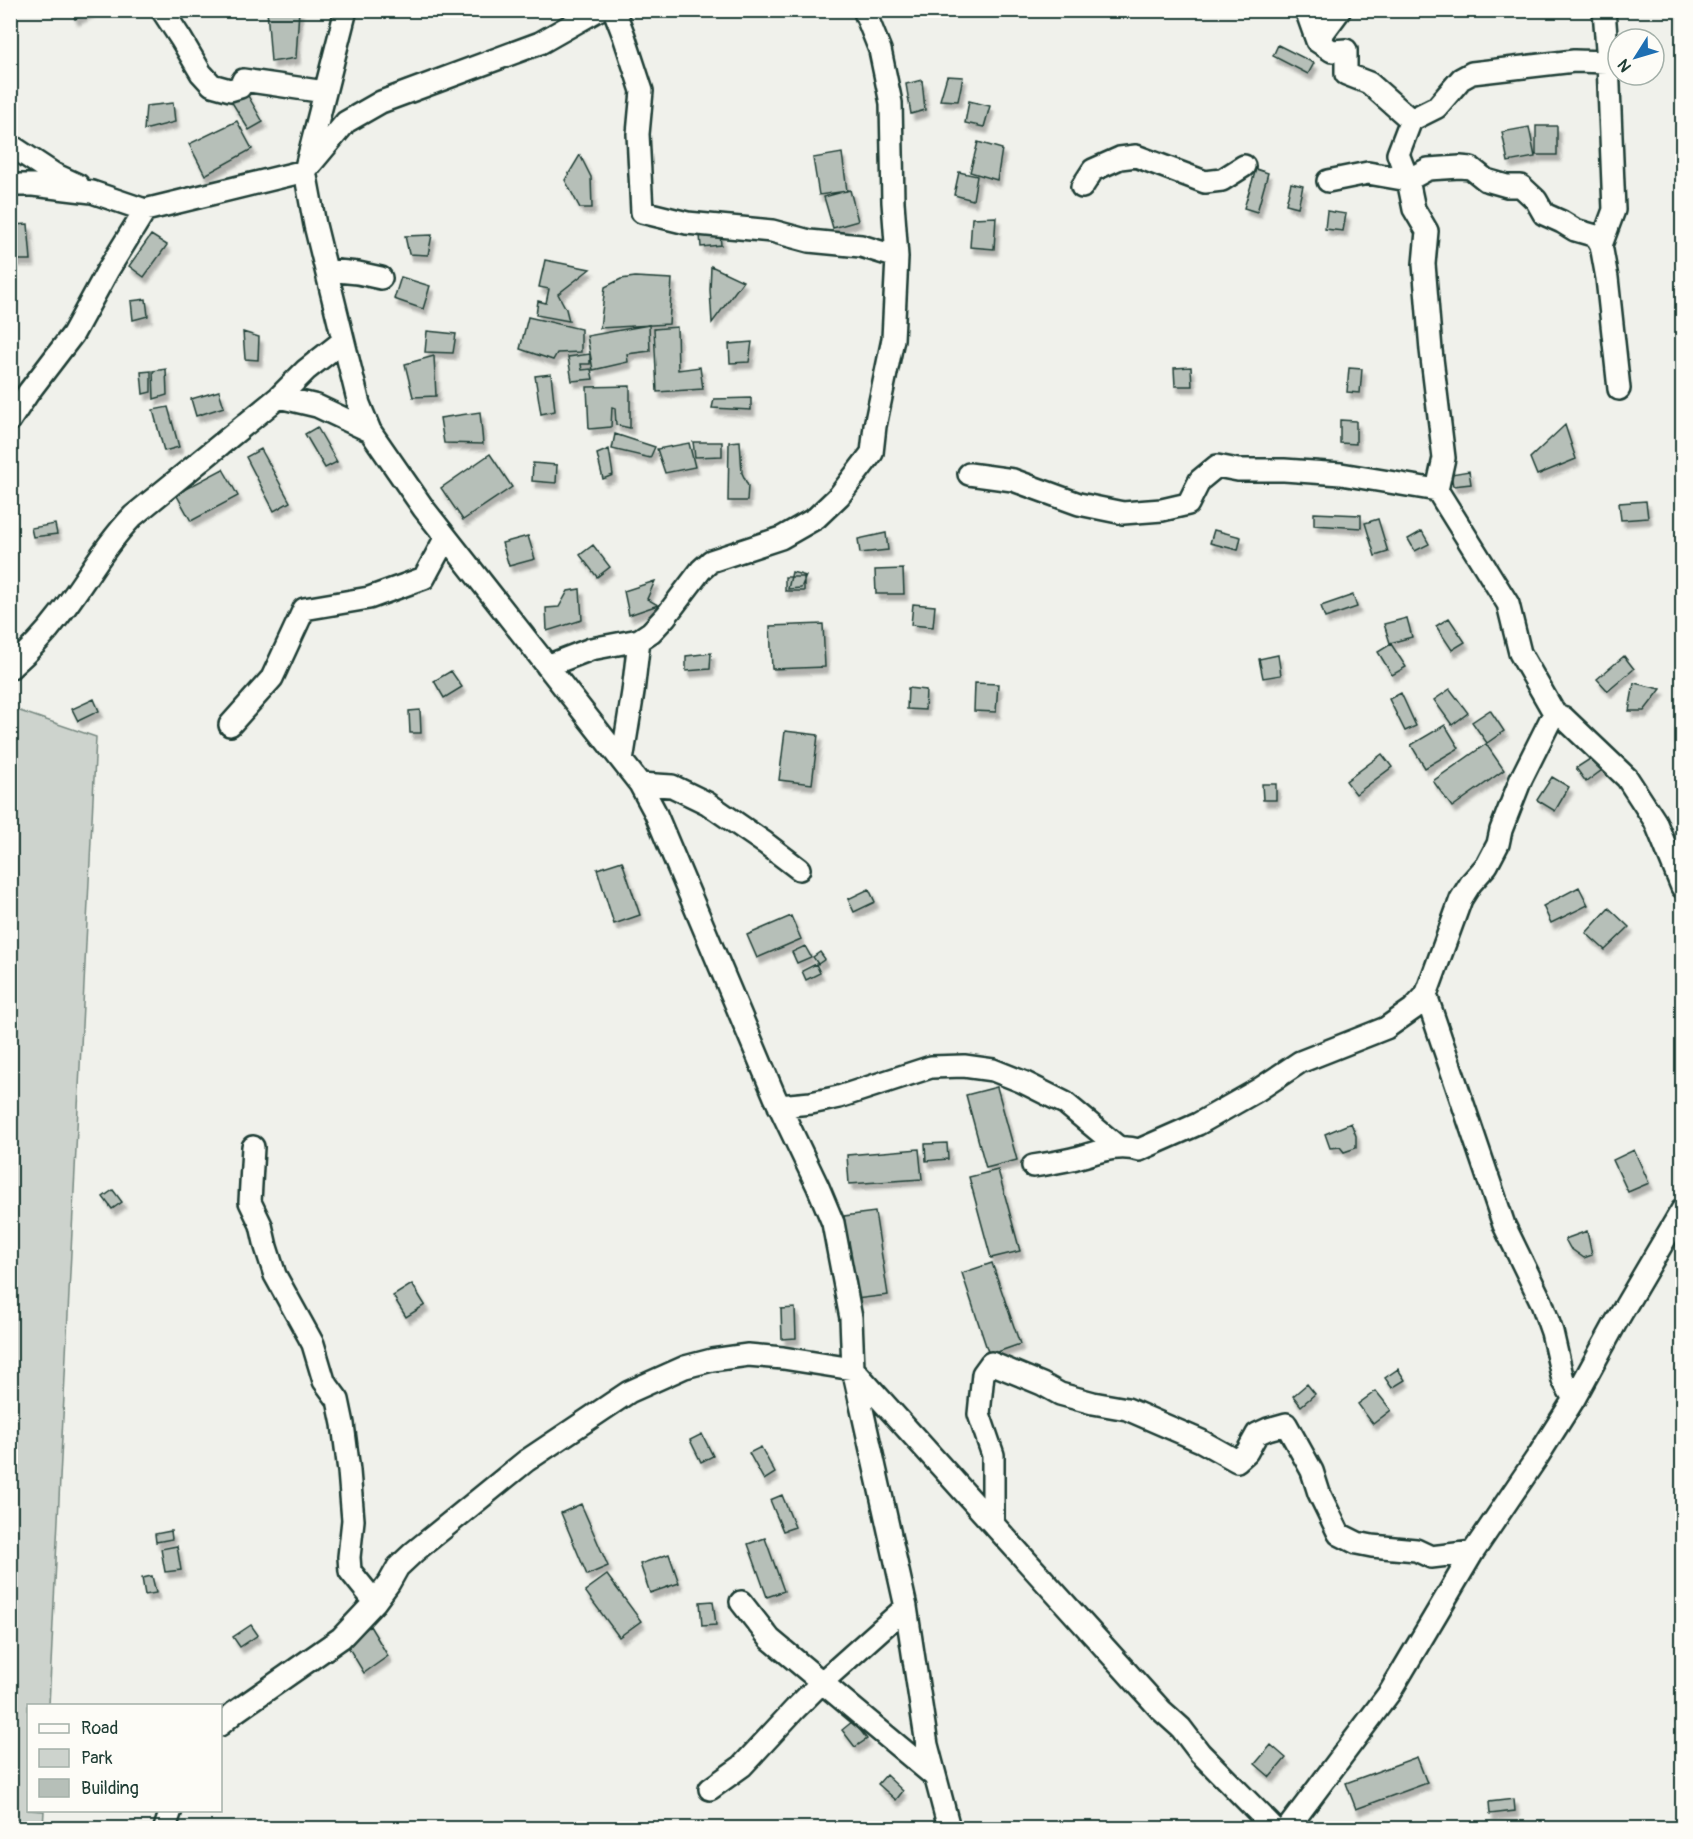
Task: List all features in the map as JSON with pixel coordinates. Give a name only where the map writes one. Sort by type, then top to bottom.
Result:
[{"type":"street","points":[[162,10],[201,73],[212,85],[230,90],[240,87],[243,80],[325,92]]},
{"type":"street","points":[[346,10],[305,171],[358,404],[370,431],[424,509],[640,784],[655,812],[779,1106],[833,1223],[851,1318],[853,1369],[906,1607],[933,1774],[949,1828]]},
{"type":"street","points":[[10,145],[54,174],[92,192],[145,210],[305,171],[346,122],[381,102],[540,43],[598,10]]},
{"type":"street","points":[[614,10],[642,91],[638,134],[642,212],[687,224],[772,231],[809,241],[861,246],[897,257]]},
{"type":"street","points":[[547,666],[591,649],[639,640],[651,632],[666,616],[701,570],[711,561],[782,538],[816,518],[839,496],[872,453],[875,426],[893,339],[897,257],[893,202],[891,103],[880,50],[864,10]]},
{"type":"street","points":[[1306,10],[1317,41],[1332,51],[1346,50],[1346,74],[1369,83],[1411,120]]},
{"type":"street","points":[[1317,41],[1340,10]]},
{"type":"street","points":[[1607,11],[1607,27]]},
{"type":"street","points":[[1556,716],[1520,653],[1508,604],[1437,490],[1444,458],[1424,264],[1427,231],[1414,209],[1408,180],[1398,154],[1411,120],[1437,107],[1461,80],[1472,73],[1574,62],[1606,62]]},
{"type":"street","points":[[1601,245],[1614,210],[1609,87]]},
{"type":"street","points":[[1082,187],[1093,170],[1120,158],[1136,156],[1205,182],[1222,180],[1244,166]]},
{"type":"street","points":[[1328,181],[1368,173],[1408,180],[1428,169],[1471,168],[1486,180],[1507,186],[1521,186],[1536,200],[1544,214],[1575,230],[1596,236],[1601,245],[1612,316],[1619,389]]},
{"type":"street","points":[[10,185],[33,185],[92,192]]},
{"type":"street","points":[[10,420],[73,334],[108,270],[145,210]]},
{"type":"street","points":[[327,270],[358,273],[381,279]]},
{"type":"street","points":[[10,668],[36,645],[59,617],[125,524],[279,397],[306,370],[343,340]]},
{"type":"street","points":[[279,397],[317,406],[370,431]]},
{"type":"street","points":[[969,474],[1013,480],[1079,504],[1123,513],[1162,510],[1188,504],[1200,480],[1217,466],[1238,470],[1341,474],[1437,490]]},
{"type":"street","points":[[230,725],[272,678],[304,609],[369,598],[424,578],[446,537]]},
{"type":"street","points":[[622,761],[639,640]]},
{"type":"street","points":[[1033,1166],[1118,1147],[1138,1149],[1198,1124],[1258,1090],[1300,1062],[1386,1028],[1413,1009],[1426,995],[1461,899],[1487,865],[1498,844],[1501,830],[1521,779],[1550,721],[1556,716],[1563,717],[1627,778],[1655,821],[1683,887]]},
{"type":"street","points":[[640,784],[672,786],[707,803],[799,869]]},
{"type":"street","points":[[1426,995],[1504,1225],[1541,1301],[1552,1332],[1563,1380],[1574,1399]]},
{"type":"street","points":[[779,1106],[839,1097],[931,1067],[964,1066],[993,1070],[1065,1103],[1118,1147]]},
{"type":"street","points":[[253,1147],[250,1202],[261,1225],[275,1275],[313,1344],[324,1381],[338,1400],[349,1471],[353,1520],[350,1570],[375,1602]]},
{"type":"street","points":[[1288,1828],[1390,1692],[1473,1552],[1574,1399],[1615,1324],[1683,1210]]},
{"type":"street","points":[[222,1723],[341,1638],[375,1602],[398,1567],[414,1552],[526,1461],[629,1392],[685,1367],[712,1360],[748,1355],[783,1358],[853,1369],[1161,1710],[1181,1728],[1200,1754],[1274,1828]]},
{"type":"street","points":[[993,1524],[993,1455],[979,1414],[983,1374],[991,1363],[1060,1394],[1127,1409],[1237,1461],[1247,1452],[1257,1434],[1286,1424],[1312,1471],[1319,1493],[1338,1534],[1357,1543],[1416,1550],[1431,1557],[1473,1552]]},
{"type":"street","points":[[741,1602],[770,1639],[933,1774]]},
{"type":"street","points":[[710,1789],[742,1766],[822,1682],[906,1607]]},
{"type":"street","points":[[165,1828],[170,1812]]},
{"type":"green space","points":[[11,708],[96,737],[49,1704],[27,1704],[27,1812],[44,1812],[43,1828],[10,1828]]},
{"type":"building","points":[[71,10],[92,10],[75,19]]},
{"type":"building","points":[[267,10],[299,10],[296,58],[271,62]]},
{"type":"building","points":[[1278,45],[1314,63],[1308,74],[1273,56]]},
{"type":"building","points":[[947,76],[963,77],[958,101],[940,100]]},
{"type":"building","points":[[922,80],[925,110],[911,114],[906,84]]},
{"type":"building","points":[[243,87],[263,122],[249,130],[228,96]]},
{"type":"building","points":[[969,101],[990,106],[984,127],[965,123]]},
{"type":"building","points":[[173,103],[175,122],[144,130],[146,106]]},
{"type":"building","points":[[237,121],[252,149],[205,175],[189,144]]},
{"type":"building","points":[[1536,126],[1557,126],[1557,155],[1536,155]]},
{"type":"building","points":[[1529,127],[1535,157],[1508,162],[1502,132]]},
{"type":"building","points":[[978,142],[1002,149],[997,180],[970,172]]},
{"type":"building","points":[[842,153],[847,191],[819,195],[813,158]]},
{"type":"building","points":[[580,155],[591,177],[592,208],[580,208],[565,180]]},
{"type":"building","points":[[1256,169],[1268,173],[1257,212],[1244,208]]},
{"type":"building","points":[[959,172],[977,176],[973,200],[954,195]]},
{"type":"building","points":[[1291,183],[1303,186],[1298,207],[1286,204]]},
{"type":"building","points":[[850,190],[858,221],[833,228],[824,197]]},
{"type":"building","points":[[1327,211],[1346,214],[1343,231],[1325,229]]},
{"type":"building","points":[[996,217],[994,249],[970,247],[972,218]]},
{"type":"building","points":[[28,224],[31,260],[14,260],[12,225]]},
{"type":"building","points":[[720,234],[721,245],[701,247],[700,235]]},
{"type":"building","points":[[151,235],[167,245],[144,277],[129,266]]},
{"type":"building","points":[[432,235],[428,255],[409,254],[405,236]]},
{"type":"building","points":[[545,260],[590,269],[558,294],[569,321],[536,315],[538,301],[546,303],[549,289],[539,287]]},
{"type":"building","points":[[711,266],[743,281],[712,323],[710,290]]},
{"type":"building","points":[[401,277],[430,286],[423,309],[394,299]]},
{"type":"building","points":[[635,277],[672,279],[669,324],[600,328],[605,287],[621,279]]},
{"type":"building","points":[[146,299],[148,316],[133,320],[131,301]]},
{"type":"building","points":[[528,317],[581,329],[581,352],[557,353],[553,360],[520,349]]},
{"type":"building","points":[[649,325],[650,351],[627,354],[628,362],[593,370],[587,336]]},
{"type":"building","points":[[677,327],[678,370],[700,367],[703,389],[657,392],[654,329]]},
{"type":"building","points":[[427,331],[456,334],[453,353],[425,352]]},
{"type":"building","points":[[243,332],[259,337],[258,360],[245,359]]},
{"type":"building","points":[[752,342],[749,362],[730,363],[729,344]]},
{"type":"building","points":[[590,354],[590,364],[581,364],[582,370],[591,369],[593,379],[572,381],[568,357]]},
{"type":"building","points":[[434,356],[436,396],[413,397],[405,364]]},
{"type":"building","points":[[1191,367],[1192,386],[1175,386],[1174,368]]},
{"type":"building","points":[[1349,368],[1362,369],[1360,393],[1347,392]]},
{"type":"building","points":[[166,369],[167,395],[154,399],[153,371]]},
{"type":"building","points":[[151,371],[151,392],[143,394],[141,372]]},
{"type":"building","points":[[551,374],[555,411],[541,414],[535,376]]},
{"type":"building","points":[[630,386],[630,428],[616,425],[615,408],[612,407],[611,427],[589,429],[587,387]]},
{"type":"building","points":[[219,391],[224,407],[196,416],[191,399]]},
{"type":"building","points":[[751,398],[751,410],[712,408],[714,399]]},
{"type":"building","points":[[168,407],[179,447],[164,451],[153,410]]},
{"type":"building","points":[[480,412],[483,444],[444,443],[440,418]]},
{"type":"building","points":[[1340,420],[1356,421],[1356,444],[1340,443]]},
{"type":"building","points":[[1565,425],[1576,459],[1537,475],[1530,458]]},
{"type":"building","points":[[317,427],[337,462],[325,468],[305,434]]},
{"type":"building","points":[[615,434],[655,447],[650,458],[612,449]]},
{"type":"building","points":[[740,441],[742,473],[748,486],[747,501],[728,501],[729,442]]},
{"type":"building","points":[[693,442],[722,442],[722,456],[695,457]]},
{"type":"building","points":[[689,443],[695,467],[665,473],[657,449]]},
{"type":"building","points":[[261,449],[290,502],[274,511],[246,457]]},
{"type":"building","points":[[609,449],[613,475],[603,479],[597,454]]},
{"type":"building","points":[[490,454],[512,487],[463,520],[441,488]]},
{"type":"building","points":[[533,463],[557,465],[556,483],[532,481]]},
{"type":"building","points":[[223,469],[238,496],[191,521],[176,494]]},
{"type":"building","points":[[1469,471],[1471,484],[1453,486],[1451,474]]},
{"type":"building","points":[[1646,501],[1648,518],[1621,520],[1619,503]]},
{"type":"building","points":[[1314,513],[1361,515],[1361,528],[1314,525]]},
{"type":"building","points":[[1378,519],[1388,552],[1375,556],[1365,523]]},
{"type":"building","points":[[55,524],[57,534],[33,537],[31,528]]},
{"type":"building","points":[[1214,530],[1241,537],[1238,550],[1210,543]]},
{"type":"building","points":[[1422,531],[1429,544],[1415,551],[1408,539]]},
{"type":"building","points":[[886,533],[888,550],[860,553],[858,539]]},
{"type":"building","points":[[528,536],[535,559],[509,566],[502,543]]},
{"type":"building","points":[[593,545],[610,567],[597,577],[580,555]]},
{"type":"building","points":[[903,569],[904,594],[876,594],[875,570]]},
{"type":"building","points":[[792,572],[806,576],[801,588],[788,589]]},
{"type":"building","points":[[785,577],[804,577],[804,591],[785,591]]},
{"type":"building","points":[[655,581],[647,599],[658,605],[629,615],[624,591]]},
{"type":"building","points":[[580,589],[582,620],[547,631],[546,608],[559,607],[568,591]]},
{"type":"building","points":[[1353,595],[1357,607],[1325,618],[1321,606]]},
{"type":"building","points":[[913,604],[935,606],[933,627],[911,625]]},
{"type":"building","points":[[1407,618],[1412,637],[1390,643],[1384,624]]},
{"type":"building","points":[[1449,618],[1465,642],[1452,650],[1436,626]]},
{"type":"building","points":[[823,624],[825,667],[772,669],[770,626]]},
{"type":"building","points":[[1391,644],[1406,667],[1392,675],[1378,652]]},
{"type":"building","points":[[711,653],[710,669],[686,671],[686,656]]},
{"type":"building","points":[[1278,655],[1281,675],[1263,678],[1259,659]]},
{"type":"building","points":[[1624,656],[1634,669],[1608,691],[1597,679]]},
{"type":"building","points":[[451,671],[462,687],[444,698],[434,681]]},
{"type":"building","points":[[975,683],[998,684],[996,712],[974,711]]},
{"type":"building","points":[[1634,683],[1661,689],[1644,711],[1629,711]]},
{"type":"building","points":[[908,688],[926,690],[925,710],[907,709]]},
{"type":"building","points":[[1450,689],[1468,713],[1452,725],[1434,700]]},
{"type":"building","points":[[1401,693],[1416,726],[1405,731],[1389,699]]},
{"type":"building","points":[[94,699],[99,711],[78,721],[72,709]]},
{"type":"building","points":[[420,710],[421,733],[410,733],[409,711]]},
{"type":"building","points":[[1490,710],[1504,731],[1487,743],[1472,722]]},
{"type":"building","points":[[1445,725],[1459,748],[1425,768],[1411,745]]},
{"type":"building","points":[[785,731],[818,735],[812,784],[779,780]]},
{"type":"building","points":[[1486,744],[1504,770],[1452,807],[1433,781]]},
{"type":"building","points":[[1382,754],[1392,767],[1356,794],[1346,781]]},
{"type":"building","points":[[1593,757],[1602,770],[1586,782],[1576,768]]},
{"type":"building","points":[[1552,777],[1569,787],[1555,811],[1537,800]]},
{"type":"building","points":[[1262,784],[1276,784],[1276,800],[1263,800]]},
{"type":"building","points":[[622,861],[640,915],[614,924],[597,869]]},
{"type":"building","points":[[1579,887],[1588,905],[1551,923],[1543,906]]},
{"type":"building","points":[[869,889],[875,902],[854,912],[848,899]]},
{"type":"building","points":[[1609,908],[1629,927],[1605,950],[1586,933]]},
{"type":"building","points":[[791,916],[801,939],[757,958],[747,935]]},
{"type":"building","points":[[805,946],[811,957],[797,963],[792,952]]},
{"type":"building","points":[[820,952],[825,959],[818,964],[813,957]]},
{"type":"building","points":[[816,964],[820,973],[806,980],[802,971]]},
{"type":"building","points":[[997,1087],[1017,1160],[986,1168],[966,1095]]},
{"type":"building","points":[[1351,1123],[1356,1136],[1356,1148],[1344,1152],[1340,1147],[1330,1148],[1325,1134]]},
{"type":"building","points":[[947,1143],[948,1159],[926,1161],[925,1144]]},
{"type":"building","points":[[919,1149],[922,1179],[849,1184],[847,1155]]},
{"type":"building","points":[[1634,1150],[1649,1183],[1628,1192],[1613,1160]]},
{"type":"building","points":[[998,1170],[1020,1251],[991,1258],[969,1177]]},
{"type":"building","points":[[113,1190],[122,1202],[112,1209],[103,1197]]},
{"type":"building","points":[[875,1212],[888,1295],[856,1299],[844,1216]]},
{"type":"building","points":[[1587,1231],[1592,1255],[1584,1258],[1570,1248],[1565,1239]]},
{"type":"building","points":[[992,1263],[1020,1344],[989,1355],[962,1273]]},
{"type":"building","points":[[412,1284],[425,1305],[406,1317],[393,1296]]},
{"type":"building","points":[[795,1308],[796,1338],[782,1339],[781,1309]]},
{"type":"building","points":[[1398,1369],[1405,1380],[1392,1388],[1385,1378]]},
{"type":"building","points":[[1307,1384],[1315,1394],[1301,1406],[1293,1396]]},
{"type":"building","points":[[1376,1391],[1391,1410],[1373,1424],[1358,1404]]},
{"type":"building","points":[[702,1434],[713,1456],[701,1462],[690,1440]]},
{"type":"building","points":[[761,1447],[775,1473],[764,1480],[749,1453]]},
{"type":"building","points":[[782,1495],[795,1527],[783,1531],[770,1500]]},
{"type":"building","points":[[581,1504],[608,1566],[587,1575],[561,1513]]},
{"type":"building","points":[[171,1531],[172,1539],[156,1542],[155,1534]]},
{"type":"building","points":[[765,1538],[784,1591],[767,1597],[748,1544]]},
{"type":"building","points":[[177,1546],[181,1570],[165,1572],[161,1549]]},
{"type":"building","points":[[669,1554],[679,1583],[650,1593],[640,1564]]},
{"type":"building","points":[[607,1575],[641,1621],[619,1637],[585,1591]]},
{"type":"building","points":[[152,1576],[156,1593],[145,1595],[142,1578]]},
{"type":"building","points":[[713,1601],[716,1625],[702,1626],[700,1602]]},
{"type":"building","points":[[251,1625],[258,1635],[240,1647],[233,1637]]},
{"type":"building","points":[[370,1626],[388,1656],[364,1673],[347,1645]]},
{"type":"building","points":[[853,1721],[867,1739],[855,1747],[842,1730]]},
{"type":"building","points":[[1271,1745],[1286,1758],[1270,1777],[1255,1764]]},
{"type":"building","points":[[1417,1757],[1427,1783],[1356,1809],[1346,1783]]},
{"type":"building","points":[[886,1775],[903,1791],[896,1800],[878,1784]]},
{"type":"building","points":[[1514,1799],[1515,1811],[1490,1814],[1489,1802]]}]
